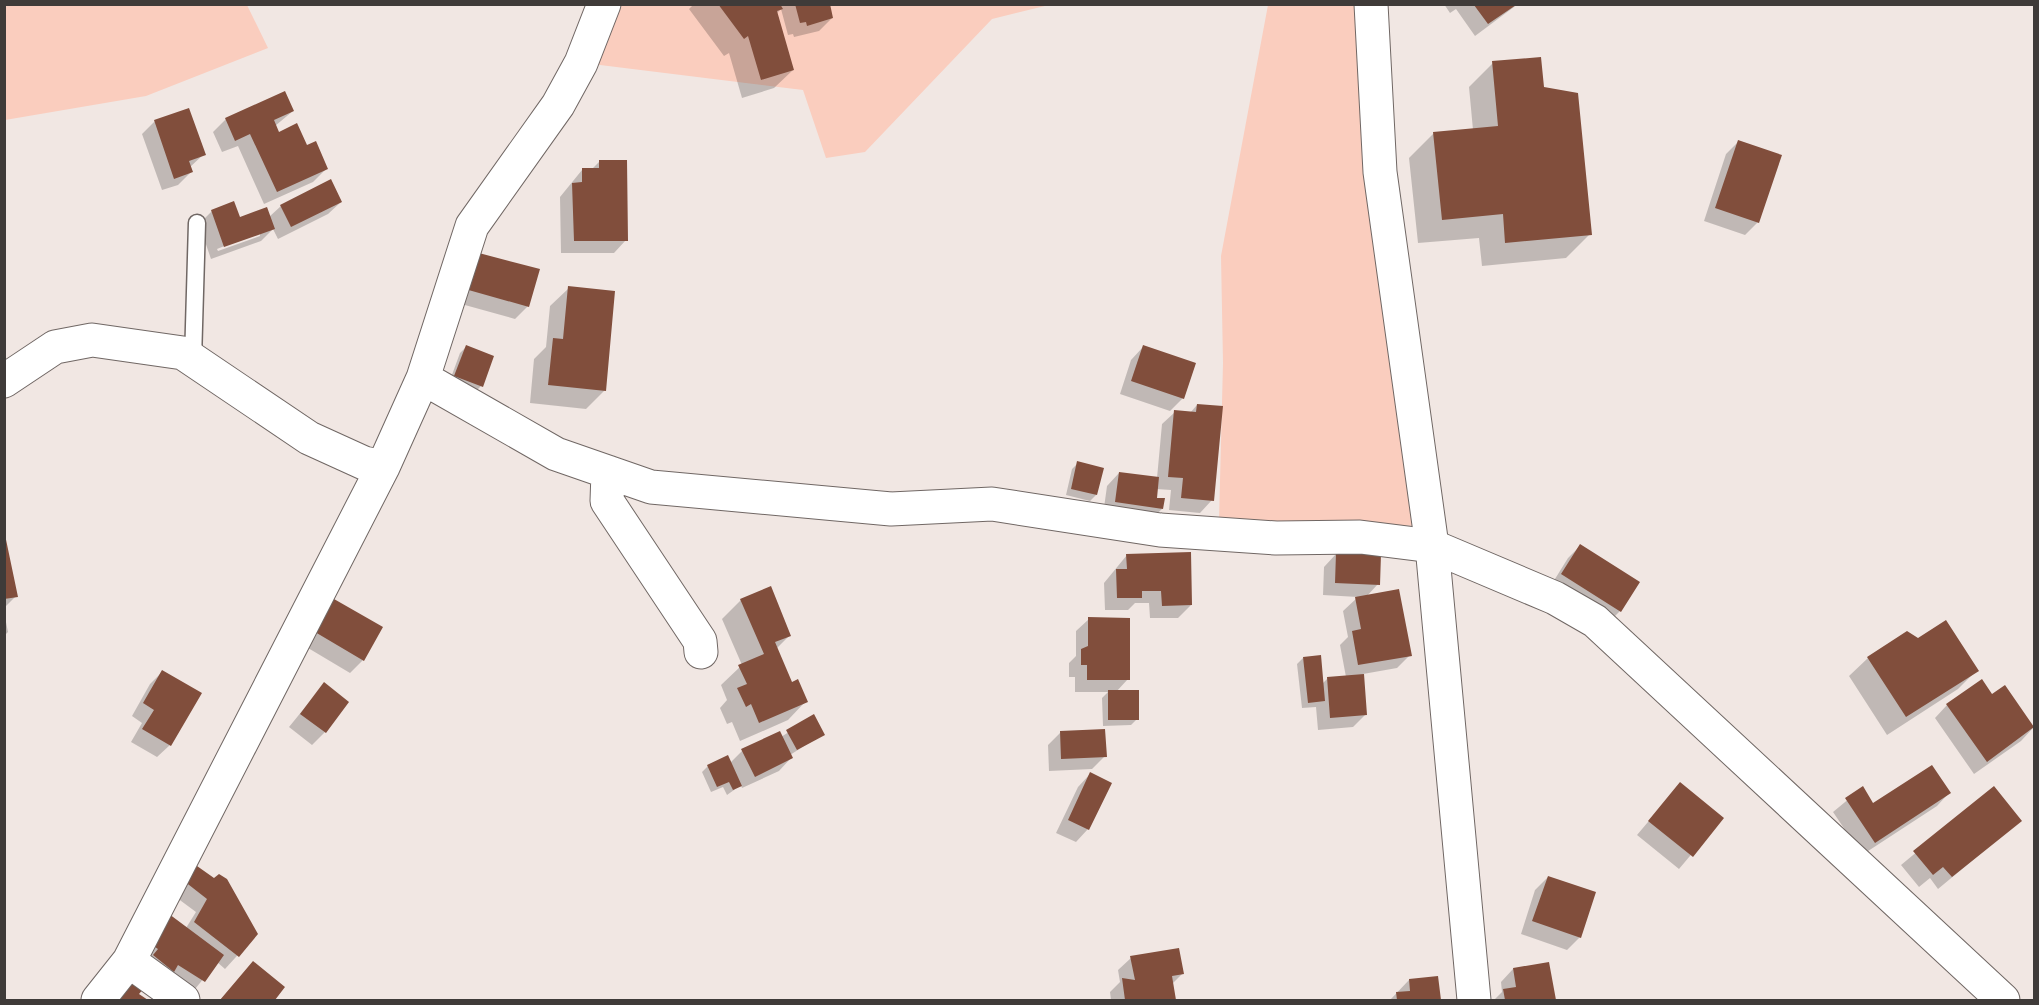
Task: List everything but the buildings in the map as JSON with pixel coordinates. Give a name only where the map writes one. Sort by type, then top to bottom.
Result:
[{"type":"street","points":[[98,1000],[129,961],[383,467],[423,378],[472,226],[558,105],[581,63],[604,4]]},
{"type":"street","points":[[1371,4],[1380,172],[1432,546],[1474,1000]]},
{"type":"street","points":[[4,381],[55,347],[92,340],[183,353],[309,438],[364,463],[383,467]]},
{"type":"street","points":[[423,378],[556,454],[651,486],[751,498],[891,509],[992,504],[1160,530],[1276,538],[1360,537],[1432,546],[1555,598],[1595,621],[2003,1000]]},
{"type":"street","points":[[608,472],[606,501],[700,641],[701,652]]},
{"type":"street","points":[[129,961],[183,1000]]},
{"type":"lane","points":[[193,360],[197,223]]},
{"type":"shaded area","points":[[5,4],[247,5],[268,48],[146,96],[5,120]]},
{"type":"shaded area","points":[[618,5],[1049,5],[992,19],[865,152],[826,158],[803,90],[592,64]]},
{"type":"shaded area","points":[[1268,5],[1354,5],[1393,260],[1421,526],[1219,521],[1223,363],[1221,256]]}]
